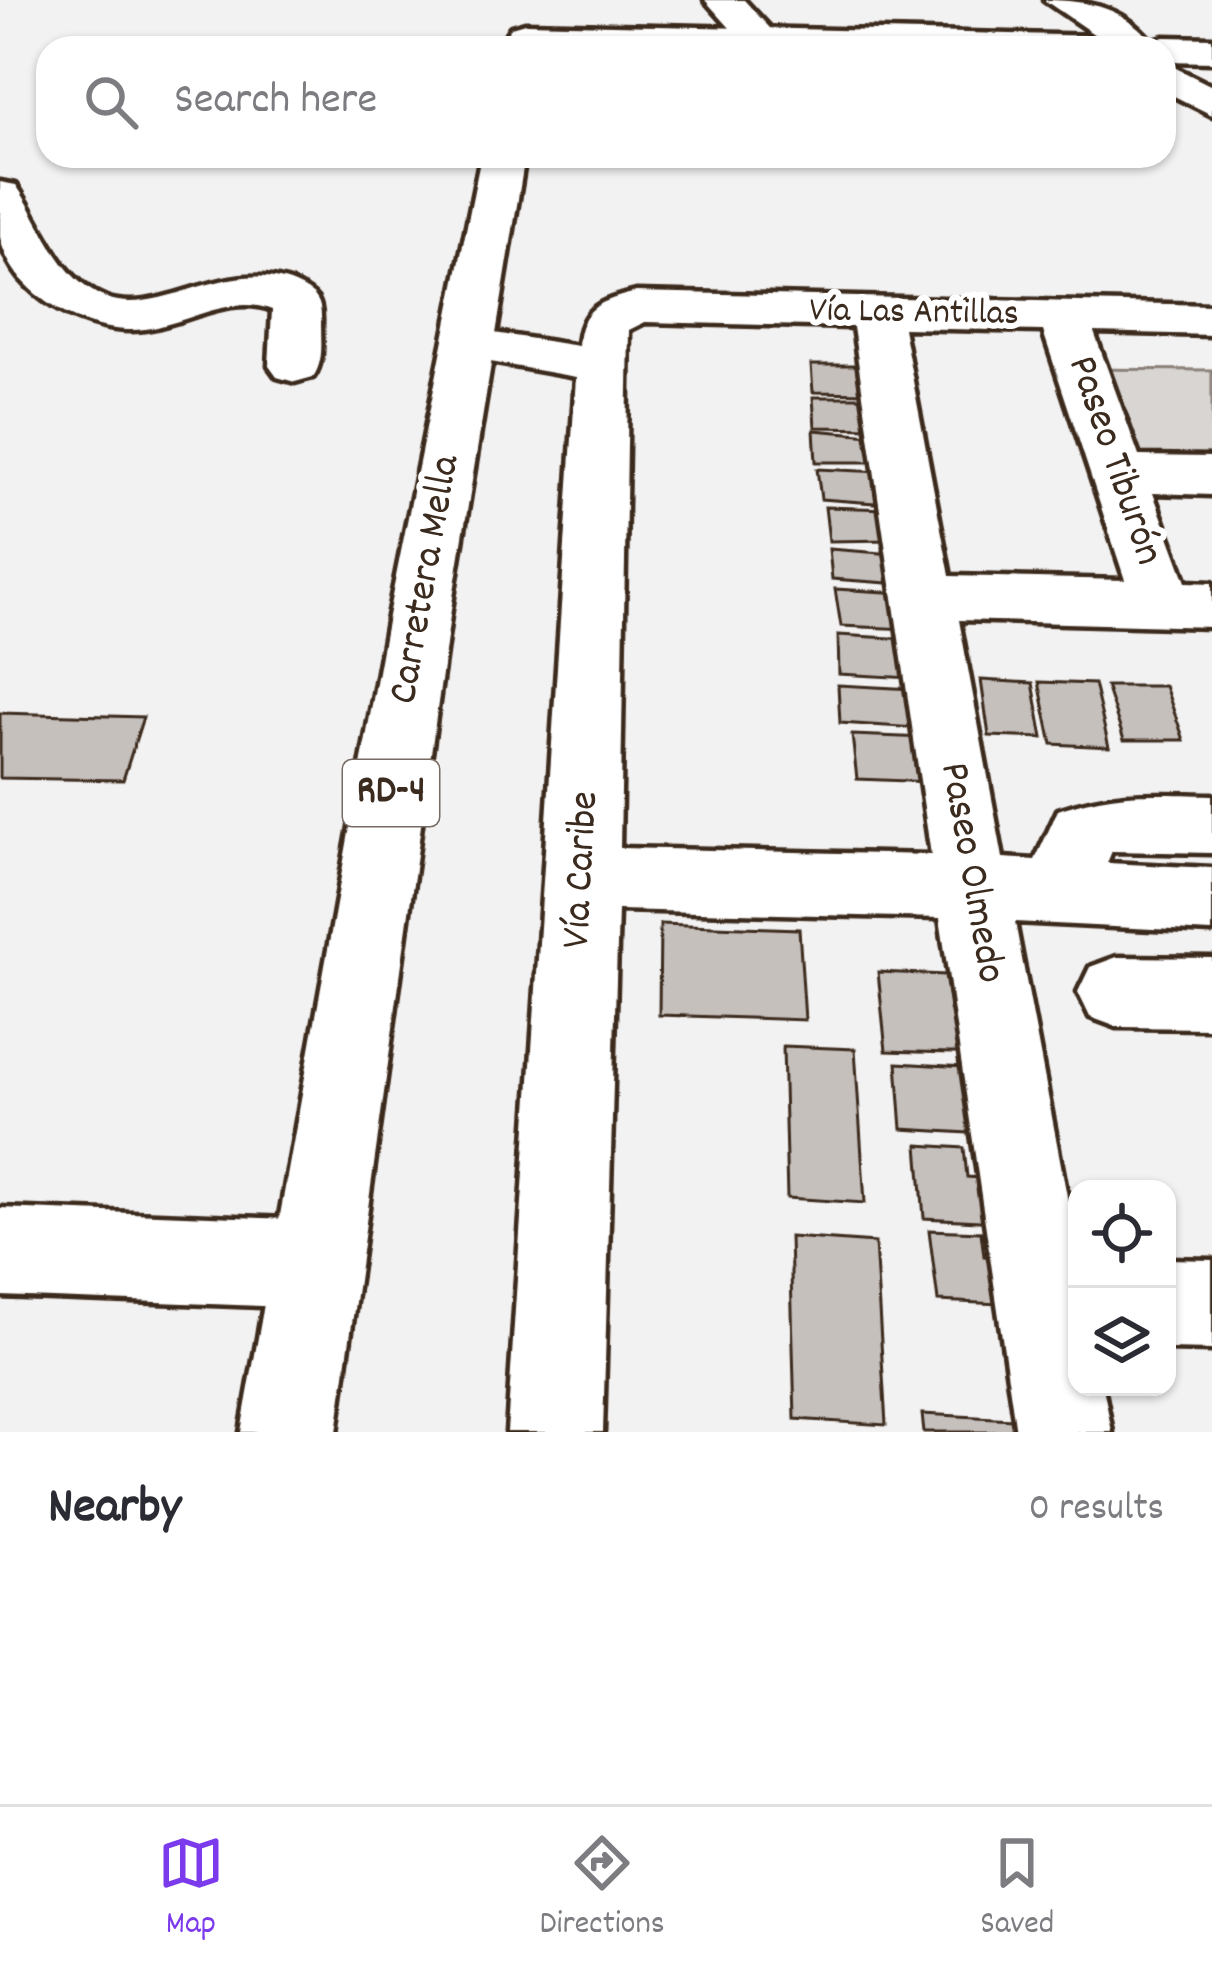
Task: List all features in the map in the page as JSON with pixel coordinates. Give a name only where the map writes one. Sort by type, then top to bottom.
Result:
[{"type":"street","points":[[723,0],[758,36]]},
{"type":"street","points":[[1063,0],[1123,36]]},
{"type":"street","points":[[526,28],[683,36]]},
{"type":"street","points":[[1176,49],[1212,50]]},
{"type":"street","points":[[1176,81],[1212,103]]},
{"type":"street","name":"Carretera Mella","points":[[290,1432],[419,616],[501,168]]},
{"type":"street","points":[[0,195],[52,282],[87,310],[129,320],[180,303],[251,291],[281,292],[298,303],[295,366]]},
{"type":"street","name":"Vía Las Antillas","points":[[470,344],[611,340],[636,307],[1212,320]]},
{"type":"street","name":"Paseo Olmedo","points":[[876,314],[974,891],[1059,1300],[1064,1432]]},
{"type":"street","name":"Paseo Tiburón","points":[[1063,317],[1118,475],[1188,605]]},
{"type":"street","name":"Vía Caribe","points":[[555,1432],[611,340]]},
{"type":"street","points":[[1118,475],[1212,476]]},
{"type":"street","points":[[924,597],[1188,605]]},
{"type":"street","points":[[1068,896],[1072,850],[1082,831],[1112,822],[1212,824]]},
{"type":"street","points":[[583,878],[865,884],[1212,900]]},
{"type":"street","points":[[1117,992],[1212,993]]},
{"type":"street","points":[[0,1252],[316,1264]]},
{"type":"street","points":[[1176,1304],[1212,1305]]},
{"type":"shaded area","points":[[1081,369],[1212,370],[1212,476],[1118,474]]},
{"type":"building","points":[[811,365],[865,365],[868,393],[813,392]]},
{"type":"building","points":[[813,397],[869,397],[876,428],[815,427]]},
{"type":"building","points":[[814,430],[871,435],[878,462],[816,462]]},
{"type":"building","points":[[817,469],[882,472],[889,504],[821,499]]},
{"type":"building","points":[[825,507],[888,509],[892,540],[829,541]]},
{"type":"building","points":[[829,549],[894,554],[903,584],[832,579]]},
{"type":"building","points":[[835,589],[903,593],[908,629],[841,626]]},
{"type":"building","points":[[838,635],[907,639],[911,678],[839,674]]},
{"type":"building","points":[[981,680],[1033,683],[1043,738],[989,736]]},
{"type":"building","points":[[1039,682],[1094,684],[1109,747],[1052,744]]},
{"type":"building","points":[[838,685],[913,689],[916,728],[840,723]]},
{"type":"building","points":[[1106,686],[1165,686],[1184,740],[1124,740]]},
{"type":"building","points":[[0,713],[143,717],[123,780],[0,778]]},
{"type":"building","points":[[852,735],[926,738],[932,782],[857,779]]},
{"type":"building","points":[[660,924],[799,929],[805,1020],[659,1015]]},
{"type":"building","points":[[878,972],[945,975],[950,1009],[976,1010],[983,1054],[886,1051]]},
{"type":"building","points":[[783,1046],[855,1049],[865,1203],[787,1198]]},
{"type":"building","points":[[897,1063],[964,1067],[1003,1135],[902,1129]]},
{"type":"building","points":[[918,1145],[964,1148],[967,1177],[993,1179],[1017,1223],[924,1218]]},
{"type":"building","points":[[929,1230],[981,1232],[984,1256],[1014,1258],[1021,1305],[938,1301]]},
{"type":"building","points":[[790,1237],[875,1243],[886,1425],[795,1419]]},
{"type":"building","points":[[922,1414],[1051,1421],[1053,1432],[924,1432]]}]
